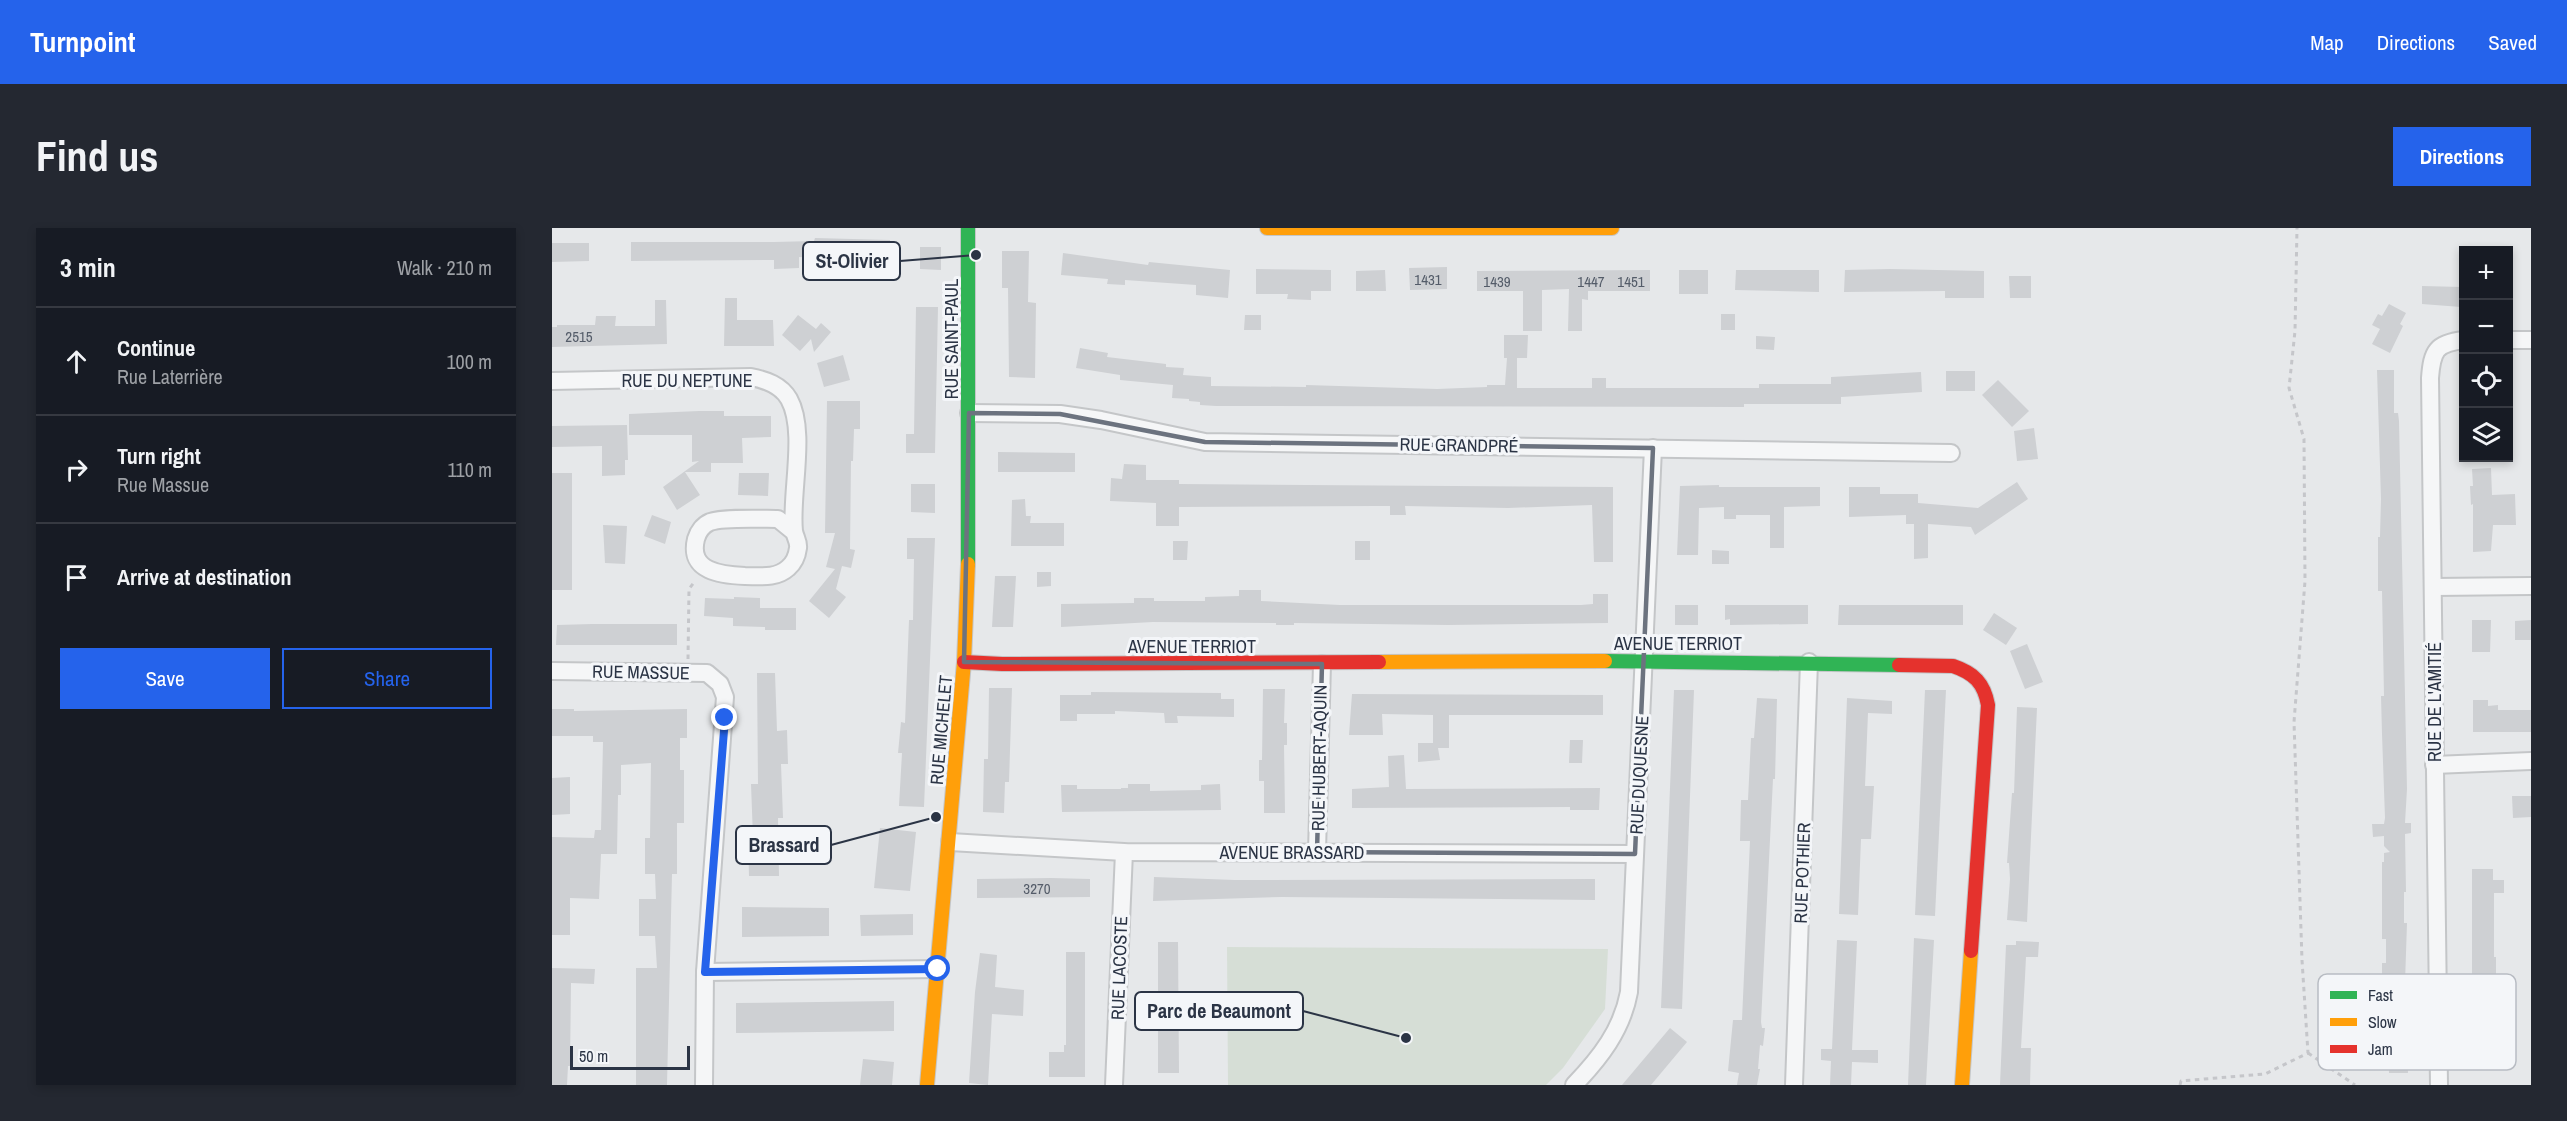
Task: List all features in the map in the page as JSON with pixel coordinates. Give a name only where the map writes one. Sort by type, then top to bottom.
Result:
[{"type":"street","name":"RUE SAINT-PAUL","points":[[968,228],[969,413]]},
{"type":"street","points":[[1267,228],[1612,228]]},
{"type":"street","name":"RUE DE L'AMITIÉ","points":[[2437,974],[2431,362],[2436,350],[2447,342],[2459,340]]},
{"type":"street","points":[[2513,340],[2531,340]]},
{"type":"street","name":"RUE DU NEPTUNE","points":[[552,381],[751,377],[773,383],[787,396],[794,414],[797,483],[794,532],[798,547],[796,557],[788,569],[766,577],[720,574],[705,568]]},
{"type":"street","name":"RUE GRANDPRÉ","points":[[969,413],[1060,414],[1101,420],[1205,442],[1951,453]]},
{"type":"street","name":"RUE MICHELET","points":[[927,1085],[964,662],[969,413]]},
{"type":"street","name":"RUE DUQUESNE","points":[[1574,1085],[1594,1064],[1625,1014],[1629,992],[1653,448]]},
{"type":"street","points":[[705,568],[696,555],[696,541],[699,532],[710,522],[778,519],[794,532]]},
{"type":"street","points":[[2434,587],[2531,586]]},
{"type":"street","name":"AVENUE TERRIOT","points":[[964,662],[1322,664],[1644,660],[1953,666],[1967,670],[1986,690],[1988,705],[1962,1085]]},
{"type":"street","name":"RUE POTHIER","points":[[1794,1085],[1809,662]]},
{"type":"street","name":"RUE HUBERT-AQUIN","points":[[1317,852],[1322,664]]},
{"type":"street","name":"RUE MASSUE","points":[[552,671],[707,673],[720,684],[725,698],[705,972],[704,1085]]},
{"type":"street","points":[[2434,765],[2531,761]]},
{"type":"street","name":"AVENUE BRASSARD","points":[[950,842],[1124,852],[1635,854]]},
{"type":"street","name":"RUE LACOSTE","points":[[1114,1085],[1124,852]]},
{"type":"street","points":[[705,972],[938,969]]},
{"type":"street","name":"RUE DE L'AMITIÉ","points":[[2439,1070],[2439,1085]]},
{"type":"path","points":[[2297,228],[2295,331],[2289,388],[2304,439],[2305,581],[2294,722],[2302,960],[2308,1053]]},
{"type":"path","points":[[688,673],[689,589],[705,568]]},
{"type":"path","points":[[2180,1085],[2181,1081],[2265,1074],[2308,1053]]},
{"type":"path","points":[[2308,1053],[2318,1060]]},
{"type":"path","points":[[2333,1070],[2355,1085]]},
{"type":"highlighted area","points":[[969,413],[1060,414],[1205,442],[1653,448],[1635,854],[1317,852],[1322,664],[964,662]]},
{"type":"shaded area","points":[[1227,947],[1608,949],[1605,1009],[1563,1068],[1546,1085],[1228,1085]]},
{"type":"building","points":[[815,238],[890,240],[890,261],[799,257],[799,268],[774,269],[774,260],[631,261],[631,242],[774,242],[814,241]]},
{"type":"building","points":[[552,243],[589,243],[589,261],[552,262]]},
{"type":"building","points":[[920,247],[941,247],[941,270],[920,269]]},
{"type":"building","points":[[1002,251],[1029,251],[1028,302],[1036,303],[1035,378],[1009,377],[1008,288],[1002,288]]},
{"type":"building","points":[[1063,253],[1148,265],[1149,262],[1230,270],[1228,298],[1196,295],[1196,285],[1125,280],[1125,285],[1107,284],[1108,279],[1061,275]]},
{"type":"building","points":[[1447,267],[1447,289],[1410,290],[1409,268]]},
{"type":"building","points":[[1256,269],[1331,270],[1331,291],[1311,291],[1311,300],[1287,299],[1288,294],[1256,294]]},
{"type":"building","points":[[1385,270],[1386,291],[1356,291],[1356,271]]},
{"type":"building","points":[[1650,270],[1650,291],[1588,291],[1588,300],[1582,299],[1582,331],[1568,331],[1569,289],[1542,290],[1542,331],[1523,331],[1523,291],[1477,291],[1477,271]]},
{"type":"building","points":[[1679,270],[1708,270],[1708,294],[1679,294]]},
{"type":"building","points":[[1736,270],[1819,270],[1819,292],[1735,290]]},
{"type":"building","points":[[1845,270],[1984,271],[1984,298],[1945,298],[1945,291],[1844,292]]},
{"type":"building","points":[[2009,276],[2031,276],[2031,298],[2010,298]]},
{"type":"building","points":[[2422,286],[2459,287],[2459,307],[2422,304]]},
{"type":"building","points":[[725,298],[737,298],[737,320],[773,320],[774,346],[724,346]]},
{"type":"building","points":[[655,300],[666,300],[667,344],[552,347],[552,327],[595,325],[596,316],[616,316],[615,326],[655,326]]},
{"type":"building","points":[[2389,304],[2406,313],[2400,324],[2403,326],[2390,353],[2372,344],[2380,329],[2372,325],[2378,314],[2382,316]]},
{"type":"building","points":[[916,307],[938,307],[935,453],[906,453],[906,434],[914,434]]},
{"type":"building","points":[[1721,314],[1735,314],[1735,330],[1721,330]]},
{"type":"building","points":[[798,315],[816,329],[821,323],[831,332],[814,352],[811,339],[800,351],[782,335]]},
{"type":"building","points":[[1245,315],[1261,315],[1261,330],[1244,330]]},
{"type":"building","points":[[1504,335],[1528,335],[1527,358],[1517,358],[1517,388],[1592,388],[1592,378],[1606,378],[1606,388],[1759,388],[1759,384],[1831,384],[1831,377],[1921,372],[1922,392],[1841,397],[1841,404],[1744,404],[1744,407],[1216,406],[1200,405],[1200,402],[1189,401],[1189,399],[1172,398],[1173,385],[1120,380],[1120,375],[1076,368],[1080,348],[1108,353],[1107,357],[1184,368],[1183,375],[1211,377],[1211,386],[1306,387],[1306,385],[1437,389],[1487,387],[1487,385],[1505,385],[1507,358],[1504,358]]},
{"type":"building","points":[[1756,336],[1775,337],[1774,350],[1756,349]]},
{"type":"building","points":[[843,355],[850,380],[824,387],[817,363]]},
{"type":"building","points":[[2377,370],[2394,370],[2394,413],[2398,413],[2399,421],[2407,789],[2405,823],[2411,823],[2411,833],[2405,834],[2404,923],[2407,923],[2405,974],[2382,974],[2382,963],[2386,963],[2386,939],[2382,939],[2382,862],[2384,862],[2384,853],[2390,852],[2384,846],[2384,836],[2373,837],[2372,824],[2384,824],[2385,818],[2381,696],[2384,696],[2382,591],[2378,591],[2381,499]]},
{"type":"building","points":[[1946,371],[1975,371],[1975,391],[1946,391]]},
{"type":"building","points":[[1998,380],[2029,411],[2012,427],[1982,395]]},
{"type":"building","points":[[827,401],[860,401],[860,429],[854,429],[853,461],[851,461],[850,549],[855,550],[851,568],[842,566],[836,589],[846,597],[829,618],[809,601],[835,569],[826,567],[835,533],[825,533]]},
{"type":"building","points":[[724,411],[724,416],[771,416],[771,437],[742,438],[743,463],[711,463],[711,472],[685,472],[700,495],[677,510],[663,487],[699,461],[692,462],[692,435],[629,435],[629,414]]},
{"type":"building","points":[[627,425],[628,460],[625,460],[625,475],[602,476],[602,446],[552,447],[552,426]]},
{"type":"building","points":[[2034,428],[2038,459],[2017,461],[2014,431]]},
{"type":"building","points":[[998,452],[1075,453],[1075,472],[998,472]]},
{"type":"building","points":[[1124,464],[1146,465],[1146,480],[1179,480],[1179,484],[1613,487],[1613,562],[1594,562],[1592,505],[1508,508],[1405,506],[1406,515],[1390,515],[1390,506],[1179,507],[1179,526],[1156,526],[1156,503],[1110,501],[1111,478],[1122,479]]},
{"type":"building","points":[[2491,468],[2492,495],[2515,494],[2516,525],[2493,525],[2491,551],[2473,552],[2473,504],[2471,505],[2470,486],[2473,486],[2472,469]]},
{"type":"building","points":[[552,473],[572,473],[572,590],[552,590]]},
{"type":"building","points":[[739,473],[769,473],[768,496],[738,495]]},
{"type":"building","points":[[2017,482],[2028,499],[1975,535],[1971,527],[1928,524],[1928,558],[1914,559],[1914,524],[1906,524],[1906,515],[1849,517],[1849,487],[1880,487],[1880,494],[1918,494],[1918,503],[1978,508]]},
{"type":"building","points":[[911,484],[935,484],[935,513],[911,512]]},
{"type":"building","points":[[1719,485],[1719,487],[1820,487],[1820,506],[1784,507],[1784,548],[1770,548],[1770,515],[1736,515],[1736,519],[1724,519],[1724,507],[1699,508],[1698,555],[1677,555],[1680,486]]},
{"type":"building","points":[[1025,499],[1026,516],[1031,516],[1030,523],[1064,523],[1064,546],[1011,546],[1012,500]]},
{"type":"building","points":[[652,515],[671,522],[665,544],[644,536]]},
{"type":"building","points":[[603,525],[627,526],[625,564],[605,563]]},
{"type":"building","points":[[907,538],[935,538],[924,807],[899,806],[902,753],[898,753],[901,722],[905,723],[909,620],[913,620],[914,559],[907,559]]},
{"type":"building","points":[[1173,541],[1188,541],[1187,560],[1173,560]]},
{"type":"building","points":[[1355,541],[1370,541],[1370,560],[1355,560]]},
{"type":"building","points":[[1712,550],[1729,551],[1729,564],[1712,564]]},
{"type":"building","points":[[1037,572],[1051,572],[1051,586],[1037,587]]},
{"type":"building","points":[[995,576],[1016,576],[1013,627],[992,627]]},
{"type":"building","points":[[1239,590],[1261,590],[1261,601],[1340,605],[1581,605],[1593,604],[1593,594],[1608,594],[1608,623],[1448,625],[1294,623],[1294,625],[1276,625],[1276,623],[1153,622],[1061,627],[1061,604],[1134,603],[1134,598],[1154,598],[1154,601],[1205,601],[1205,597],[1239,596]]},
{"type":"building","points":[[734,597],[760,598],[760,608],[796,608],[796,630],[765,630],[765,627],[733,626],[733,618],[704,616],[705,598],[734,599]]},
{"type":"building","points":[[1675,605],[1698,605],[1698,625],[1675,625]]},
{"type":"building","points":[[1725,605],[1808,605],[1808,624],[1730,625],[1730,619],[1725,620]]},
{"type":"building","points":[[1839,605],[1963,605],[1963,625],[1838,625]]},
{"type":"building","points":[[1994,613],[2017,628],[2006,645],[1983,630]]},
{"type":"building","points":[[2472,620],[2491,620],[2490,652],[2472,652]]},
{"type":"building","points":[[2531,620],[2531,640],[2515,640],[2515,621]]},
{"type":"building","points":[[677,624],[677,645],[556,645],[557,625]]},
{"type":"building","points":[[2027,644],[2043,682],[2025,689],[2010,651]]},
{"type":"building","points":[[757,673],[775,673],[777,731],[787,730],[788,764],[781,764],[783,818],[778,818],[779,876],[749,876],[748,838],[753,838],[751,784],[758,784]]},
{"type":"building","points":[[989,688],[1012,688],[1009,782],[1005,782],[1004,813],[983,812],[984,759],[988,759]]},
{"type":"building","points":[[1263,689],[1285,689],[1284,723],[1287,723],[1287,745],[1284,745],[1285,813],[1264,813],[1264,781],[1259,781],[1259,760],[1262,760]]},
{"type":"building","points":[[1674,690],[1694,690],[1682,1009],[1661,1008]]},
{"type":"building","points":[[1925,690],[1946,690],[1935,916],[1915,915]]},
{"type":"building","points":[[1091,692],[1221,693],[1221,699],[1234,699],[1234,717],[1177,716],[1178,723],[1165,723],[1164,713],[1115,711],[1115,714],[1077,714],[1077,721],[1060,721],[1060,695],[1091,695]]},
{"type":"building","points":[[1352,694],[1603,695],[1603,715],[1449,715],[1449,748],[1438,748],[1440,760],[1418,762],[1418,743],[1433,743],[1433,715],[1382,714],[1383,735],[1349,735]]},
{"type":"building","points":[[1757,698],[1777,699],[1775,779],[1773,779],[1761,1022],[1762,1028],[1765,1028],[1763,1046],[1760,1045],[1757,1085],[1737,1085],[1739,1073],[1728,1071],[1733,1020],[1742,1020],[1750,841],[1740,841],[1741,800],[1748,800],[1751,738],[1754,738]]},
{"type":"building","points":[[1847,698],[1892,701],[1892,714],[1868,713],[1865,786],[1874,786],[1871,839],[1861,839],[1858,915],[1839,914]]},
{"type":"building","points":[[2473,700],[2488,700],[2488,706],[2498,705],[2498,710],[2531,710],[2531,732],[2473,732]]},
{"type":"building","points":[[2017,707],[2037,708],[2027,922],[2007,920],[2010,879],[2009,863],[2007,863],[2012,793],[2014,793]]},
{"type":"building","points":[[552,709],[574,709],[574,711],[687,709],[687,738],[680,738],[680,770],[684,770],[684,823],[677,823],[677,874],[672,874],[667,1085],[636,1085],[636,968],[657,968],[655,936],[639,936],[639,899],[656,899],[655,874],[645,874],[645,838],[650,838],[651,763],[621,765],[617,854],[601,854],[599,899],[570,898],[570,935],[552,935],[552,837],[594,838],[595,830],[601,830],[603,742],[593,742],[593,736],[552,736]]},
{"type":"building","points":[[1570,740],[1583,740],[1582,763],[1569,763]]},
{"type":"building","points":[[1404,755],[1406,789],[1600,788],[1599,810],[1570,810],[1570,807],[1352,808],[1352,789],[1389,787],[1388,756]]},
{"type":"building","points":[[570,777],[570,814],[552,815],[552,778]]},
{"type":"building","points":[[1128,784],[1150,784],[1150,791],[1201,790],[1201,785],[1220,784],[1221,810],[1062,812],[1061,785],[1077,785],[1077,789],[1121,789],[1128,788]]},
{"type":"building","points":[[2512,796],[2531,796],[2531,817],[2513,818]]},
{"type":"building","points":[[880,828],[916,832],[910,891],[874,888]]},
{"type":"building","points":[[2472,869],[2493,869],[2493,880],[2504,880],[2504,893],[2494,893],[2496,974],[2472,974]]},
{"type":"building","points":[[1154,877],[1235,880],[1595,879],[1595,900],[1282,897],[1153,901]]},
{"type":"building","points":[[977,879],[1090,879],[1090,897],[977,898]]},
{"type":"building","points":[[742,907],[829,908],[829,936],[742,937]]},
{"type":"building","points":[[913,914],[913,935],[861,936],[860,915]]},
{"type":"building","points":[[1914,938],[1934,940],[1926,1085],[1908,1085]]},
{"type":"building","points":[[1837,940],[1857,941],[1852,1050],[1878,1050],[1878,1063],[1852,1062],[1851,1085],[1830,1085],[1831,1061],[1821,1060],[1821,1049],[1832,1049]]},
{"type":"building","points":[[2016,941],[2039,942],[2038,957],[2026,957],[2021,1048],[2031,1048],[2030,1085],[2000,1085],[2006,945],[2016,945]]},
{"type":"building","points":[[1158,942],[1178,942],[1179,1073],[1158,1073]]},
{"type":"building","points":[[1066,952],[1085,952],[1085,1077],[1049,1077],[1049,1052],[1064,1052],[1064,1045],[1066,1045]]},
{"type":"building","points":[[980,953],[997,955],[995,987],[1024,990],[1023,1016],[992,1014],[988,1085],[969,1083]]},
{"type":"building","points":[[552,968],[595,969],[594,984],[571,983],[570,1066],[568,1066],[567,1085],[552,1085]]},
{"type":"building","points":[[894,1001],[894,1031],[736,1033],[736,1003]]},
{"type":"building","points":[[1670,1028],[1687,1042],[1651,1085],[1622,1085]]},
{"type":"building","points":[[863,1059],[894,1062],[892,1085],[860,1085]]},
{"type":"building","points":[[2389,1070],[2408,1070],[2408,1073],[2389,1073]]},
{"type":"traffic: fast","points":[[968,228],[968,564]]},
{"type":"traffic: fast","points":[[1605,661],[1899,665]]},
{"type":"traffic: slow","points":[[1267,228],[1612,228]]},
{"type":"traffic: slow","points":[[927,1085],[964,662],[968,564]]},
{"type":"traffic: slow","points":[[1379,662],[1605,661]]},
{"type":"traffic: slow","points":[[1962,1085],[1971,951]]},
{"type":"traffic: jam","points":[[964,662],[1002,664],[1379,662]]},
{"type":"traffic: jam","points":[[1899,665],[1953,666],[1967,672],[1977,680],[1986,697],[1988,705],[1971,951]]},
{"type":"place","name":"St-Olivier","points":[[976,255]]},
{"type":"place","name":"Brassard","points":[[936,817]]},
{"type":"place","name":"Parc de Beaumont","points":[[1406,1038]]},
{"type":"route","points":[[725,718],[705,972],[938,969]]}]
